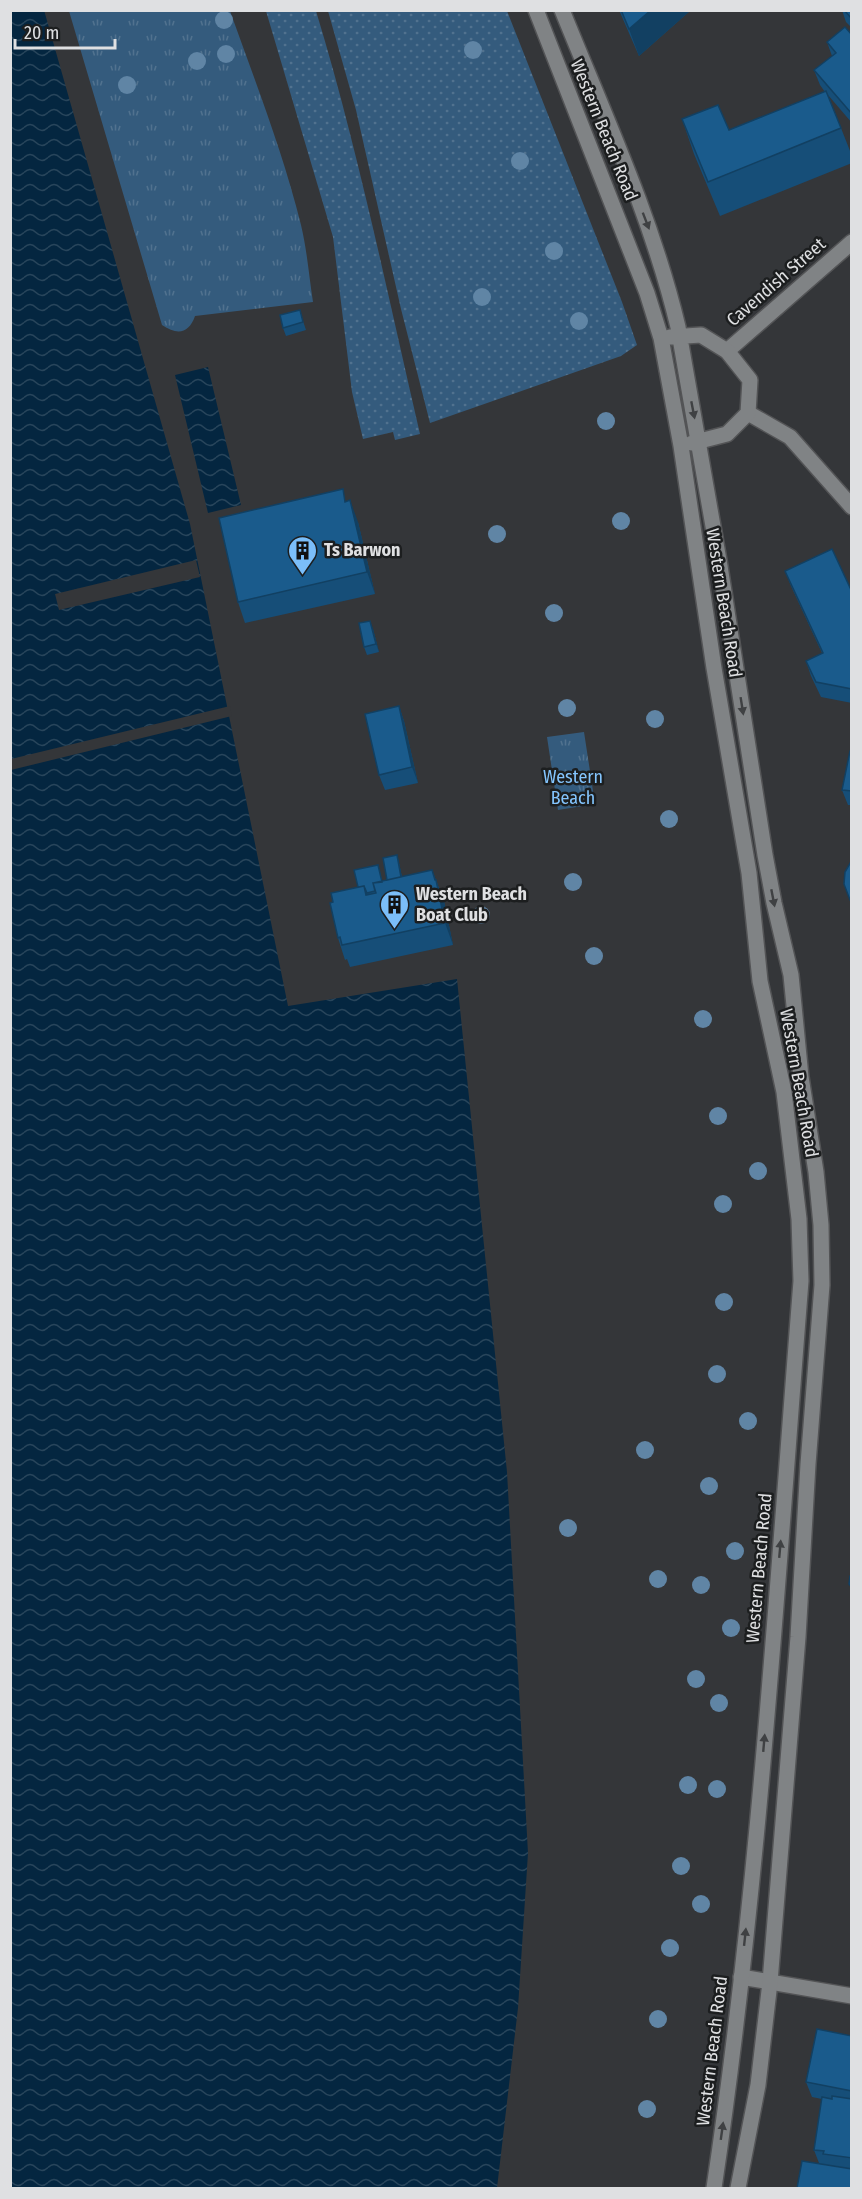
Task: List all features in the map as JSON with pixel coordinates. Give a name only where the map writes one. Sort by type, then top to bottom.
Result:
[{"type":"street","name":"Western Beach Road","points":[[536,10],[647,293],[661,338],[681,446],[714,668],[749,873],[760,981],[784,1092],[799,1219],[801,1281],[767,1709],[741,1977],[714,2188]]},
{"type":"street","name":"Western Beach Road","points":[[562,10],[648,227],[671,296],[680,335],[765,855],[791,975],[799,1062],[816,1172],[821,1225],[822,1285],[770,1982],[758,2085],[738,2188]]},
{"type":"street","name":"Cavendish Street","points":[[727,351],[852,242]]},
{"type":"street","points":[[661,338],[701,335],[727,351],[750,380],[748,413],[727,434],[681,446]]},
{"type":"street","points":[[748,413],[790,437],[852,507]]},
{"type":"street","points":[[741,1977],[852,1996]]},
{"type":"green space","points":[[69,11],[230,11],[294,198],[305,244],[313,302],[195,316],[190,326],[182,331],[173,331],[162,325]]},
{"type":"green space","points":[[266,11],[316,11],[359,168],[420,434],[395,440],[393,432],[363,439],[352,392],[333,237]]},
{"type":"green space","points":[[328,11],[507,11],[637,345],[621,356],[430,423],[401,309],[356,110]]},
{"type":"green space","name":"Western Beach","points":[[584,732],[595,804],[558,810],[547,737]]},
{"type":"water","points":[[44,10],[190,524],[288,1006],[457,979],[507,1472],[528,1853],[518,2008],[497,2188],[11,2188],[10,11]]},
{"type":"water","points":[[208,367],[241,505],[208,513],[175,375]]},
{"type":"pier","points":[[196,560],[200,577],[59,610],[55,594]]},
{"type":"pier","points":[[230,706],[232,716],[11,770],[11,759]]},
{"type":"building","points":[[621,10],[651,10],[629,29]]},
{"type":"building","points":[[844,10],[852,10],[852,19]]},
{"type":"building","points":[[845,27],[852,35],[852,114],[814,70],[836,53],[827,42]]},
{"type":"building","points":[[826,91],[841,128],[708,182],[682,119],[718,105],[729,130]]},
{"type":"building","points":[[300,310],[303,322],[283,328],[280,315]]},
{"type":"building","name":"Ts Barwon","points":[[343,489],[345,502],[350,500],[367,572],[238,602],[219,518]]},
{"type":"building","points":[[832,549],[852,592],[852,689],[816,682],[806,661],[823,653],[785,571]]},
{"type":"building","points":[[370,621],[376,644],[364,647],[359,623]]},
{"type":"building","points":[[399,706],[412,767],[379,775],[365,714]]},
{"type":"building","points":[[850,751],[852,751],[852,791],[842,790]]},
{"type":"building","points":[[397,855],[401,877],[387,880],[383,858]]},
{"type":"building","points":[[852,860],[852,900],[850,900],[844,884],[845,872]]},
{"type":"building","points":[[378,865],[382,882],[373,883],[375,891],[367,893],[364,886],[358,887],[354,870]]},
{"type":"building","points":[[432,870],[445,923],[342,945],[340,937],[338,938],[330,903],[333,902],[331,893],[364,886],[366,895],[376,893],[373,883]]},
{"type":"building","points":[[852,1575],[852,1588],[849,1584]]},
{"type":"building","points":[[817,2029],[852,2036],[852,2091],[806,2082]]},
{"type":"building","points":[[832,2096],[852,2099],[852,2158],[823,2154],[824,2151],[814,2150],[822,2097],[832,2099]]},
{"type":"building","points":[[802,2161],[852,2169],[852,2188],[797,2188]]},
{"type":"place","name":"Ts Barwon","points":[[303,576]]},
{"type":"place","name":"Western Beach Boat Club","points":[[395,930]]}]
